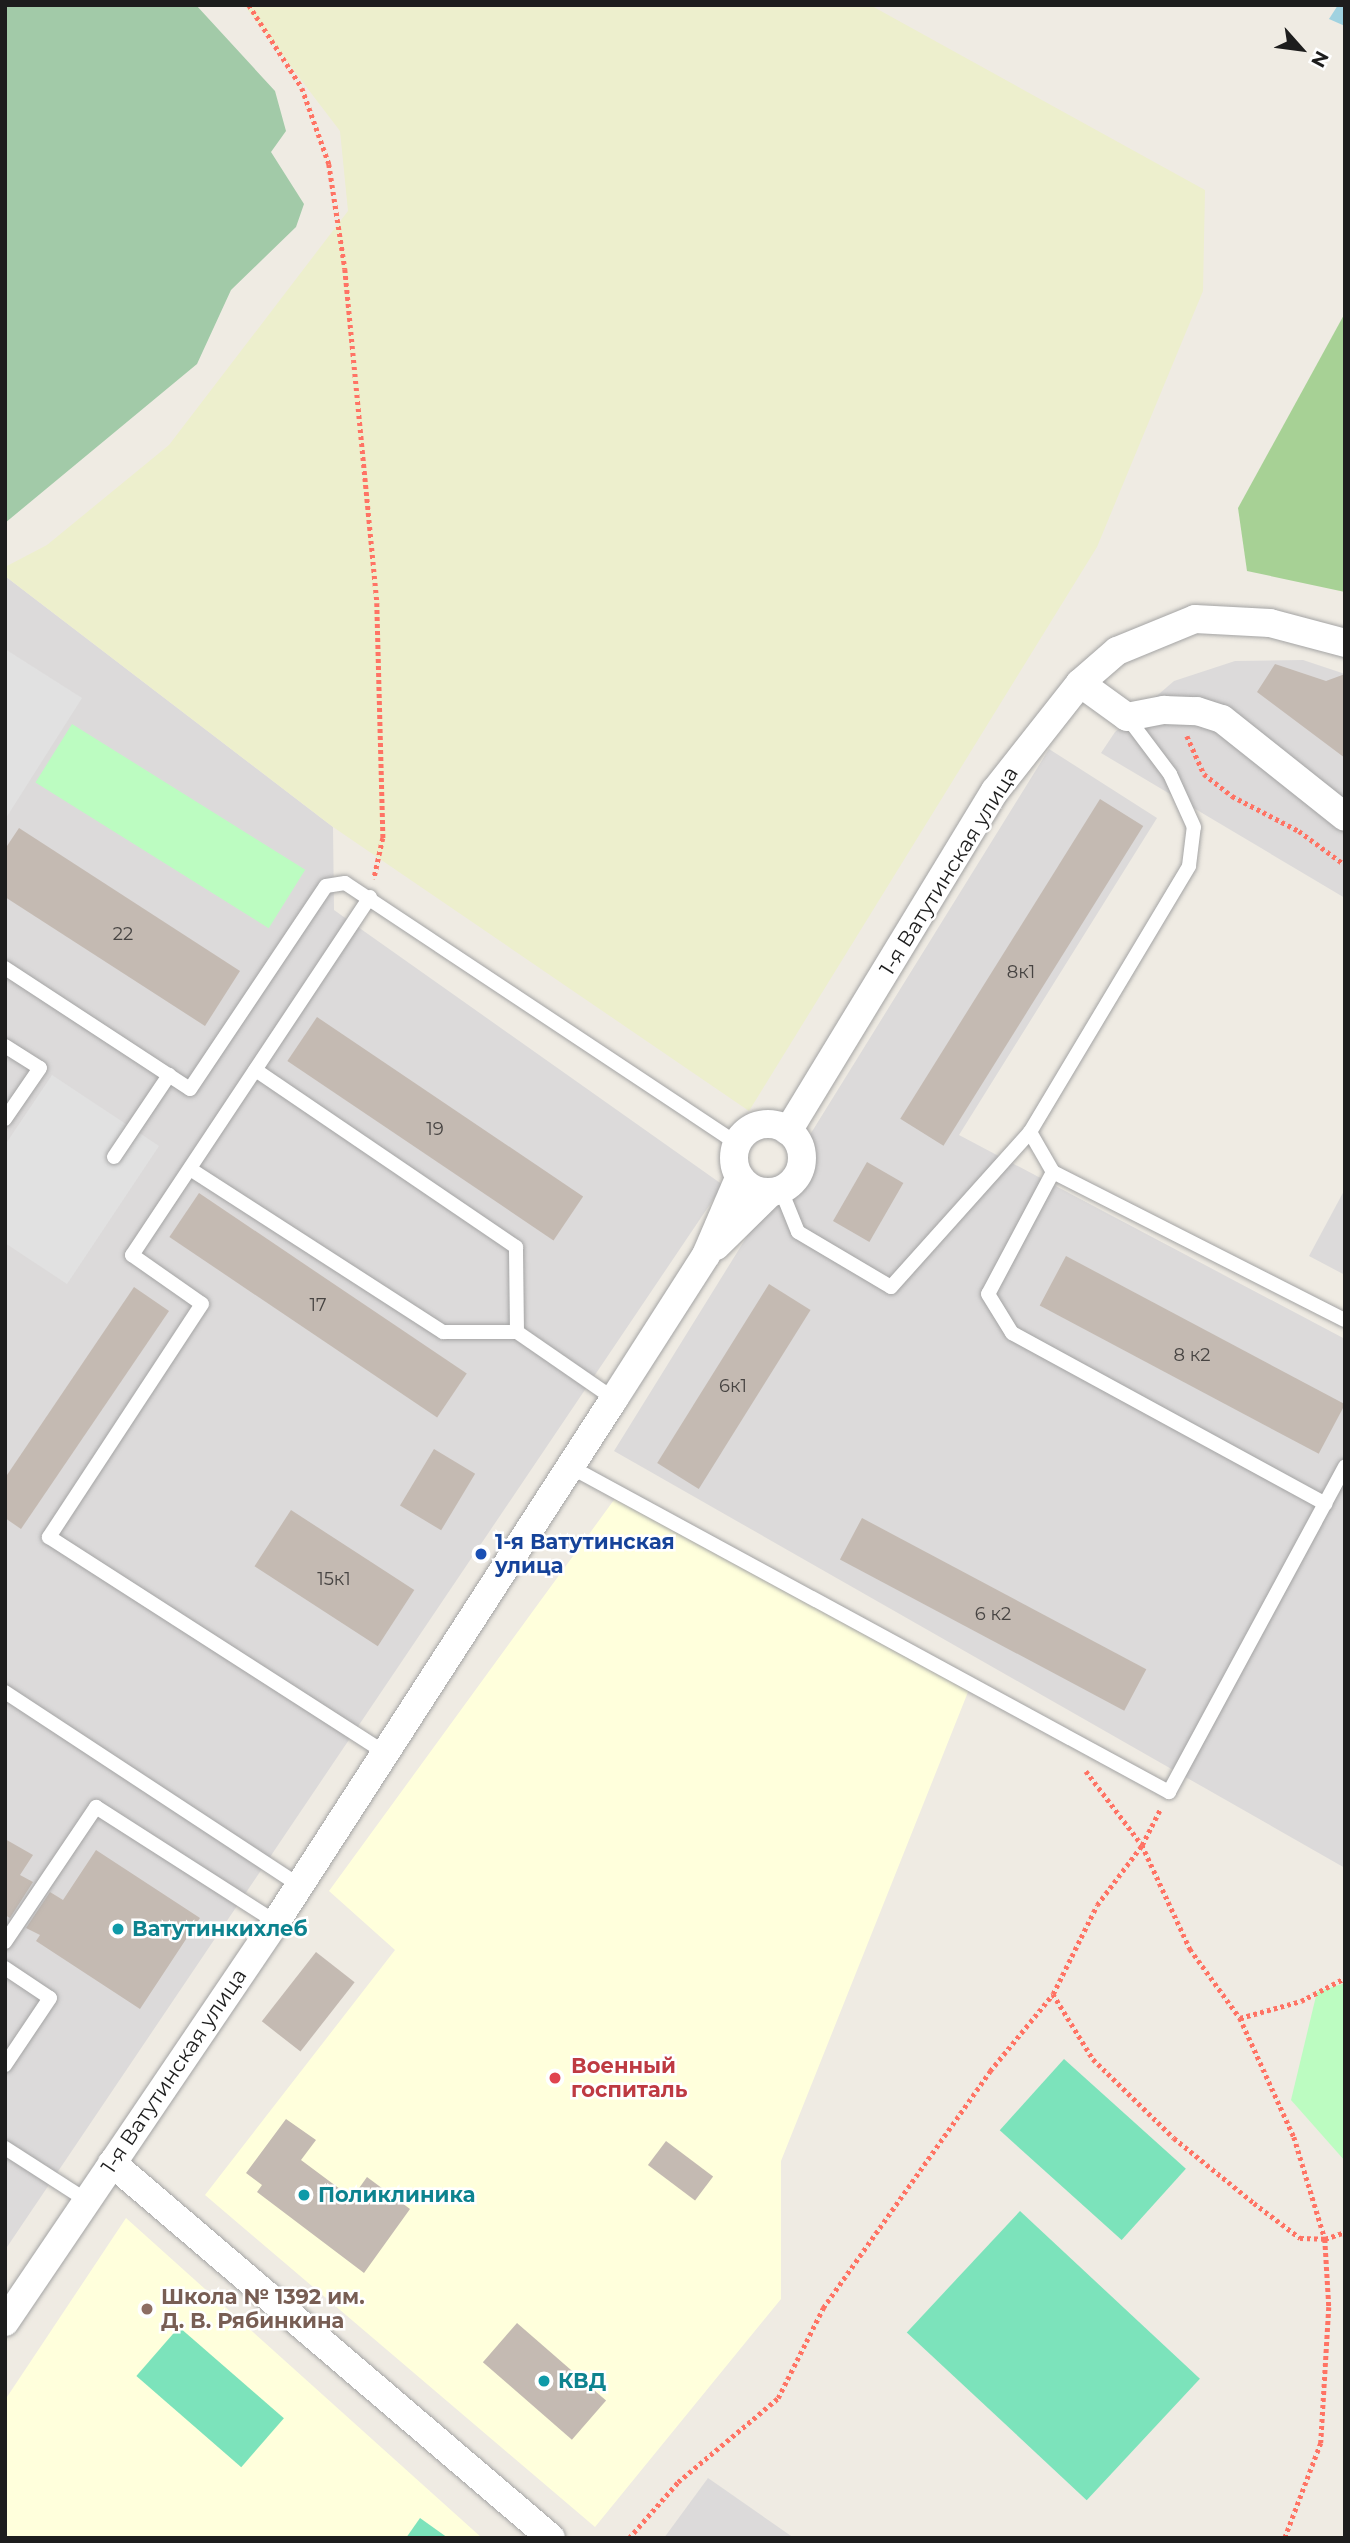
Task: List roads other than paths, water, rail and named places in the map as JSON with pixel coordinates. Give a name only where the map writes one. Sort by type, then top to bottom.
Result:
[{"type":"street","name":"1-я Ватутинская улица","points":[[788,1130],[995,790],[1080,683],[1117,651],[1195,619],[1270,623],[1345,643]]},
{"type":"street","points":[[1080,683],[1127,717],[1181,711],[1222,719],[1345,817]]},
{"type":"street","points":[[765,1124],[788,1130],[801,1150],[799,1174],[776,1192],[758,1192],[739,1178],[733,1155],[737,1143],[754,1127],[765,1124]]},
{"type":"street","name":"1-я Ватутинская улица","points":[[5,2322],[300,1886],[614,1399],[706,1255],[739,1178]]},
{"type":"street","name":"1-я Ватутинская улица","points":[[706,1255],[776,1192]]},
{"type":"street","points":[[111,2163],[551,2538]]},
{"type":"lane","points":[[776,1192],[798,1232],[891,1287],[1030,1132],[1189,866],[1194,827],[1170,774],[1127,717]]},
{"type":"lane","points":[[5,968],[190,1089],[326,886],[345,883],[370,897],[737,1143]]},
{"type":"lane","points":[[370,897],[132,1255],[202,1304],[49,1537],[386,1753]]},
{"type":"lane","points":[[5,1046],[40,1068],[5,1119]]},
{"type":"lane","points":[[256,1069],[516,1247],[517,1332]]},
{"type":"lane","points":[[114,1157],[169,1075]]},
{"type":"lane","points":[[1030,1132],[1053,1172],[1345,1320]]},
{"type":"lane","points":[[190,1169],[443,1332],[517,1332],[614,1399]]},
{"type":"lane","points":[[1053,1172],[988,1294],[1012,1333],[1325,1504]]},
{"type":"lane","points":[[569,1466],[1169,1792],[1345,1466]]},
{"type":"lane","points":[[5,1692],[300,1886]]},
{"type":"lane","points":[[5,1942],[96,1807],[275,1922]]},
{"type":"lane","points":[[5,1968],[50,1998],[5,2065]]},
{"type":"lane","points":[[5,2148],[86,2200]]},
{"type":"water","points":[[1338,5],[1345,5],[1345,26],[1329,19]]},
{"type":"place","name":"1-я Ватутинская улица","points":[[481,1554]]},
{"type":"place","name":"Ватутинкихлеб","points":[[118,1929]]},
{"type":"place","name":"Военный госпиталь","points":[[555,2078]]},
{"type":"place","name":"Поликлиника","points":[[304,2195]]},
{"type":"place","name":"Школа № 1392 им. Д. В. Рябинкина","points":[[147,2309]]},
{"type":"place","name":"КВД","points":[[544,2381]]}]
